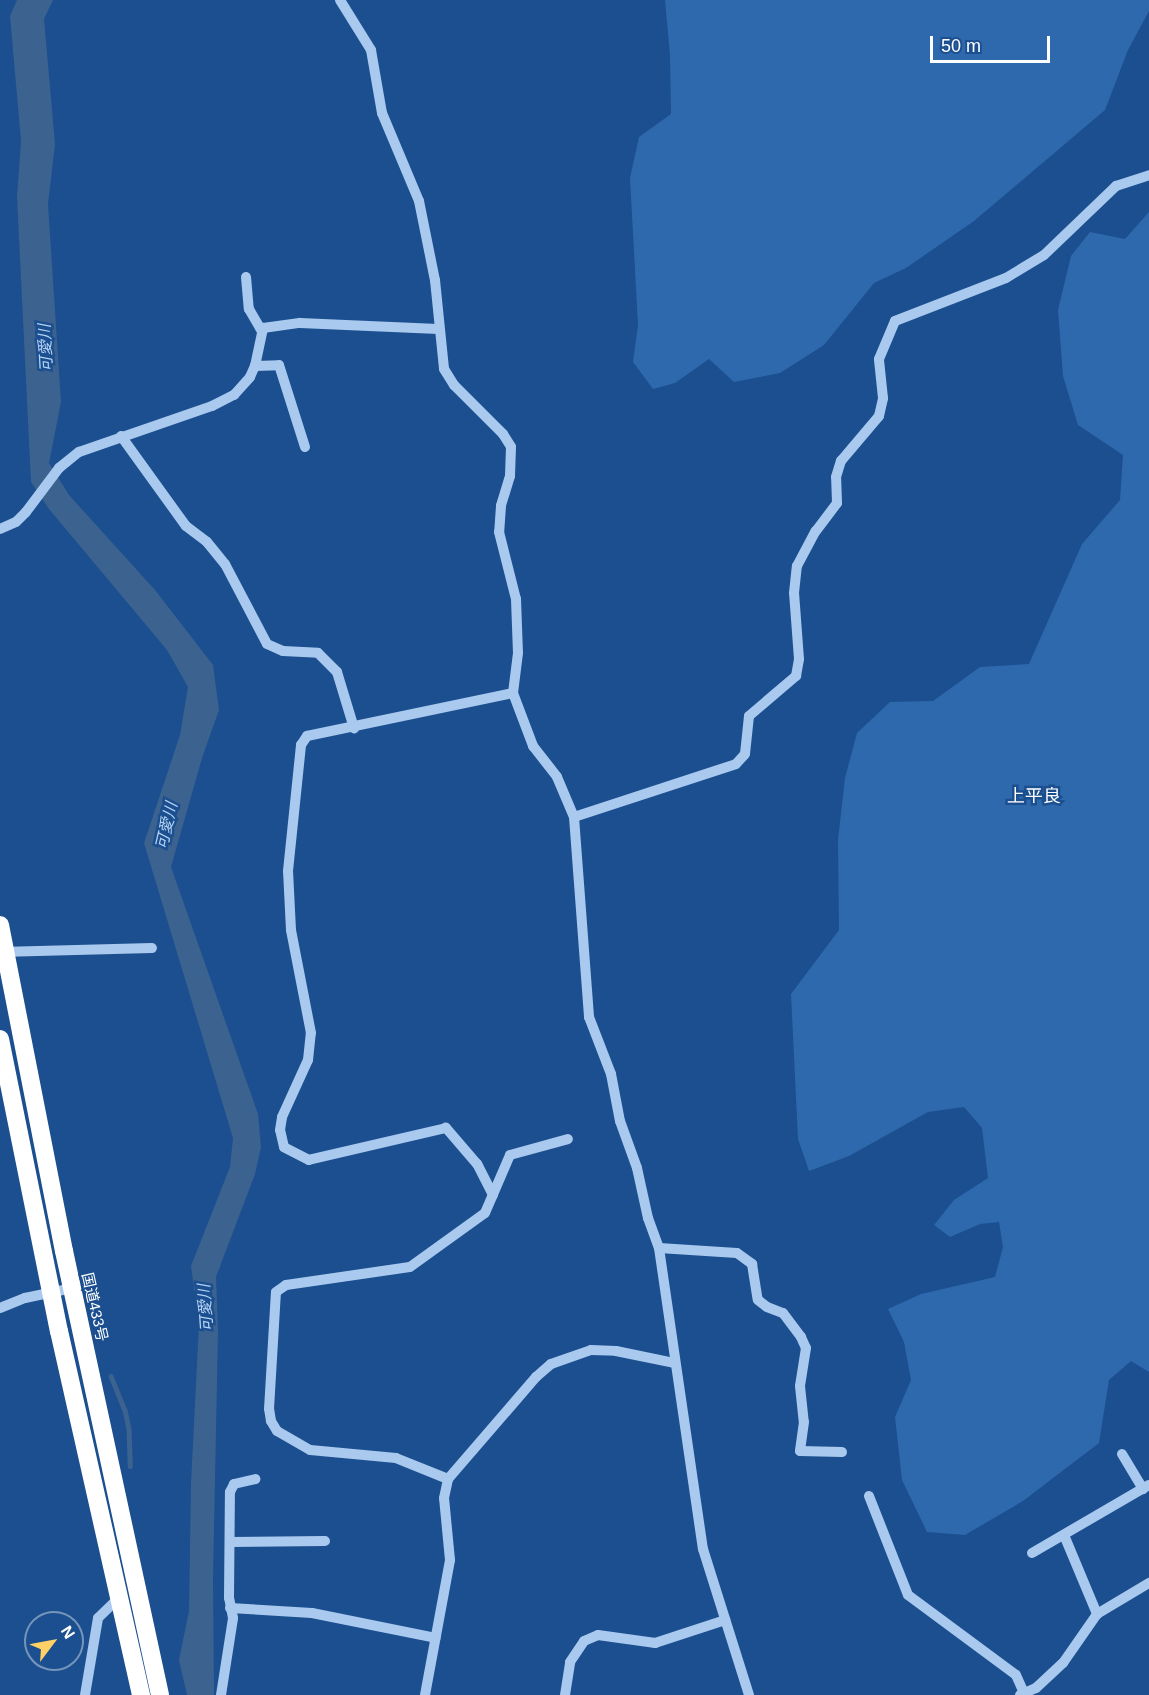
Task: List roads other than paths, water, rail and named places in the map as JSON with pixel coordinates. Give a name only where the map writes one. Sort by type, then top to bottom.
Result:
[{"type":"highway","name":"国道433号","points":[[0,925],[3,952],[72,1288],[160,1695]]},
{"type":"highway","points":[[0,1039],[51,1290],[141,1695]]},
{"type":"street","points":[[340,0],[371,50],[382,113],[418,201],[435,280],[438,329],[444,369],[454,386],[503,434],[511,447],[510,476],[501,506],[499,532],[516,600],[518,652],[513,693],[533,746],[557,777],[574,816],[589,1017],[611,1074],[620,1121],[637,1168],[648,1218],[659,1248],[703,1549],[749,1695]]},
{"type":"street","points":[[574,816],[736,764],[745,754],[749,716],[796,676],[799,659],[794,592],[797,566],[816,531],[837,503],[836,477],[842,461],[879,416],[883,398],[879,359],[895,321],[1005,278],[1044,255],[1116,186],[1149,175]]},
{"type":"street","points":[[0,529],[16,522],[60,468],[79,452],[223,402],[242,387],[255,366],[261,330],[249,309],[246,277]]},
{"type":"street","points":[[261,330],[266,327],[300,323],[438,329]]},
{"type":"street","points":[[255,366],[279,365],[305,447]]},
{"type":"street","points":[[122,436],[186,526],[207,542],[225,564],[267,644],[282,651],[318,653],[337,672],[354,728]]},
{"type":"street","points":[[493,1195],[477,1164],[446,1128],[309,1160],[282,1145],[282,1117],[302,1073],[310,1047],[309,1019],[296,959],[288,900],[290,841],[301,745],[307,736],[513,693]]},
{"type":"street","points":[[3,952],[152,948]]},
{"type":"street","points":[[448,1479],[396,1458],[310,1450],[277,1431],[271,1421],[269,1409],[274,1299],[280,1287],[286,1285],[410,1267],[488,1208],[510,1155],[568,1140]]},
{"type":"street","points":[[659,1248],[737,1253],[752,1264],[758,1300],[766,1307],[783,1313],[801,1337],[806,1348],[800,1386],[804,1422],[800,1451],[842,1452]]},
{"type":"street","points":[[0,1308],[51,1290],[72,1288]]},
{"type":"street","points":[[425,1695],[450,1560],[444,1498],[448,1479],[536,1377],[551,1364],[591,1350],[616,1352],[675,1363]]},
{"type":"street","points":[[1032,1553],[1146,1487],[1122,1454]]},
{"type":"street","points":[[221,1695],[232,1618],[230,1608],[231,1487],[238,1482],[255,1479]]},
{"type":"street","points":[[869,1496],[908,1595],[1016,1675],[1022,1694],[1036,1688],[1063,1663],[1097,1614],[1149,1583]]},
{"type":"street","points":[[1064,1534],[1097,1614]]},
{"type":"street","points":[[230,1542],[325,1541]]},
{"type":"street","points":[[85,1695],[98,1618],[119,1598]]},
{"type":"street","points":[[230,1608],[312,1613],[436,1638]]},
{"type":"street","points":[[565,1695],[570,1662],[584,1641],[598,1635],[655,1642],[725,1620]]},
{"type":"water","name":"可愛川","points":[[17,0],[53,0],[44,19],[55,144],[48,204],[61,402],[49,463],[69,495],[155,590],[213,665],[219,710],[202,758],[171,867],[258,1114],[261,1147],[255,1174],[216,1277],[218,1331],[213,1579],[214,1695],[187,1695],[179,1660],[189,1611],[191,1483],[199,1324],[191,1266],[230,1167],[233,1138],[144,843],[180,735],[188,687],[167,650],[49,509],[31,482],[17,197],[21,141],[10,16]]},
{"type":"waterway","points":[[111,1376],[125,1410],[129,1429],[130,1466]]},
{"type":"district","name":"上平良","points":[[1034,796]]}]
